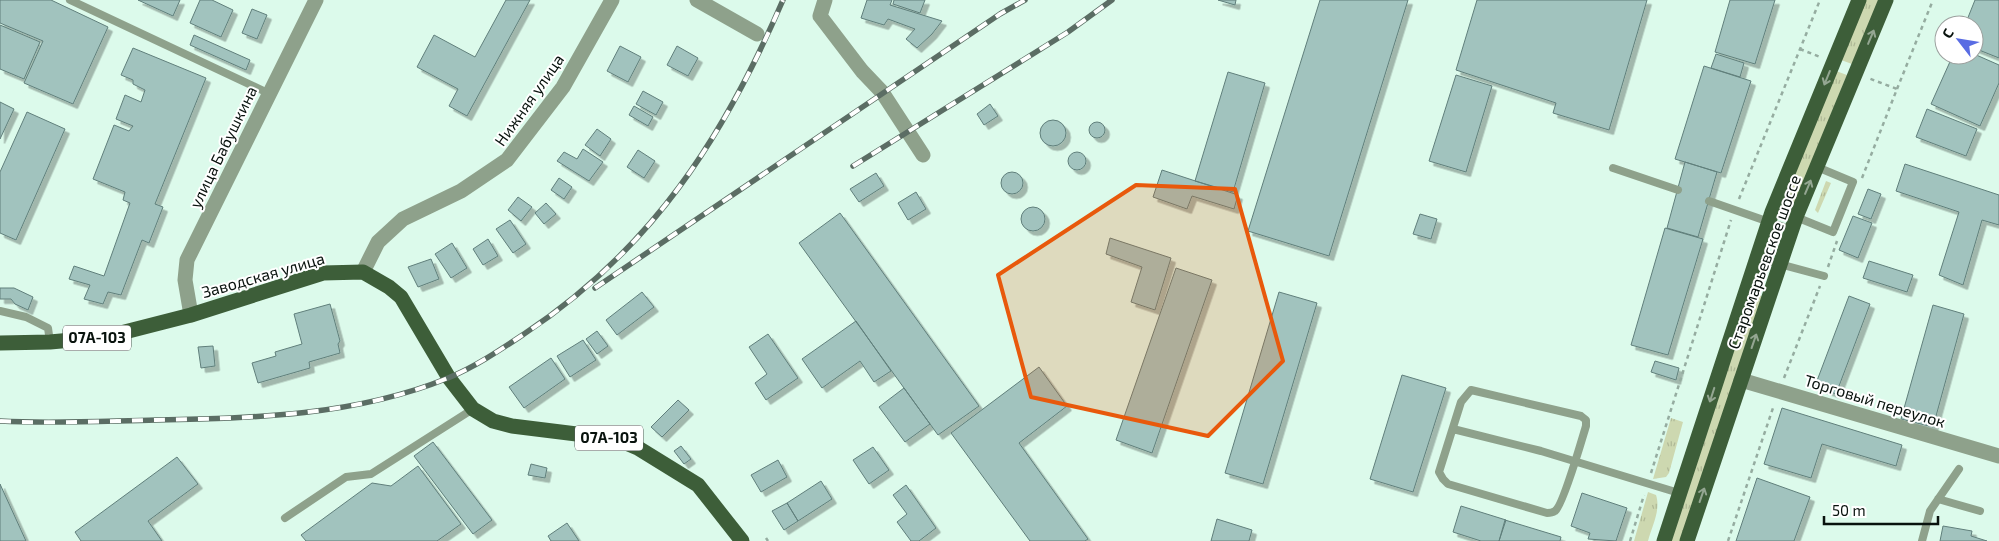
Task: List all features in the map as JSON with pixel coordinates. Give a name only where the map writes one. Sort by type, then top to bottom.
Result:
[{"type":"main road","name":"Старомарьевское шоссе","points":[[1664,541],[1769,222],[1858,0]]},
{"type":"main road","name":"Старомарьевское шоссе","points":[[1687,541],[1794,224],[1886,0]]},
{"type":"main road","name":"Заводская улица","points":[[191,315],[324,274],[362,272]]},
{"type":"main road","name":"07А-103","points":[[362,272],[389,287],[400,297],[449,378],[473,409],[493,421],[512,426],[617,439],[638,448],[698,484],[742,541]]},
{"type":"main road","name":"07А-103","points":[[0,343],[50,342],[105,337],[191,315]]},
{"type":"street","name":"улица Бабушкина","points":[[191,315],[185,280],[187,260],[268,93],[316,0]]},
{"type":"street","name":"Нижняя улица","points":[[362,272],[378,242],[403,219],[461,191],[508,160],[563,87],[612,0]]},
{"type":"street","points":[[697,0],[757,34]]},
{"type":"street","points":[[825,0],[820,16],[862,71],[882,92],[923,155]]},
{"type":"street","name":"Торговый переулок","points":[[1741,380],[1999,456]]},
{"type":"lane","points":[[70,0],[268,93]]},
{"type":"lane","points":[[1709,201],[1769,222],[1794,224],[1832,232],[1853,182],[1817,167]]},
{"type":"lane","points":[[1613,168],[1678,190]]},
{"type":"lane","points":[[1757,258],[1824,276]]},
{"type":"lane","points":[[0,311],[26,316],[48,328],[50,342]]},
{"type":"lane","points":[[1471,390],[1581,416],[1586,420],[1586,426],[1575,462],[1560,505],[1555,511],[1547,513],[1448,484],[1443,480],[1440,472],[1453,429],[1461,402],[1471,390]]},
{"type":"lane","points":[[285,518],[346,477],[372,474],[473,409]]},
{"type":"lane","points":[[1453,429],[1679,493]]},
{"type":"lane","points":[[1922,541],[1930,511],[1959,469]]},
{"type":"lane","points":[[1938,500],[1980,511]]},
{"type":"path","points":[[1630,541],[1734,210],[1820,0]]},
{"type":"path","points":[[1897,89],[1933,0]]},
{"type":"highlighted area","points":[[1136,185],[1235,189],[1283,361],[1208,436],[1031,397],[998,275]]},
{"type":"green space","points":[[1866,0],[1879,0],[1852,64],[1841,60]]},
{"type":"green space","points":[[1836,71],[1847,75],[1795,203],[1791,203],[1784,199]]},
{"type":"green space","points":[[1826,181],[1831,183],[1818,213],[1815,210]]},
{"type":"green space","points":[[1752,293],[1762,296],[1681,541],[1670,541]]},
{"type":"green space","points":[[1671,418],[1683,422],[1669,473],[1666,477],[1653,479]]},
{"type":"green space","points":[[1648,492],[1656,495],[1655,518],[1648,541],[1634,541]]},
{"type":"building","points":[[0,0],[51,0],[108,27],[73,104],[24,83],[43,41],[0,23]]},
{"type":"building","points":[[138,0],[180,0],[173,16]]},
{"type":"building","points":[[200,0],[212,0],[233,10],[221,37],[190,23]]},
{"type":"building","points":[[506,0],[530,0],[467,116],[449,106],[458,89],[417,67],[434,35],[475,57]]},
{"type":"building","points":[[867,0],[892,0],[890,5],[942,21],[917,48],[906,39],[915,29],[888,19],[884,25],[861,18]]},
{"type":"building","points":[[894,0],[925,0],[920,13],[893,4]]},
{"type":"building","points":[[1218,0],[1236,0],[1235,5]]},
{"type":"building","points":[[1320,0],[1408,0],[1329,256],[1248,231]]},
{"type":"building","points":[[1477,0],[1647,0],[1609,130],[1553,113],[1556,103],[1456,70]]},
{"type":"building","points":[[1730,0],[1775,0],[1755,64],[1715,52]]},
{"type":"building","points":[[1975,0],[1999,0],[1999,58],[1984,52],[1984,15],[1969,15]]},
{"type":"building","points":[[252,9],[267,15],[257,39],[242,33]]},
{"type":"building","points":[[0,25],[40,42],[24,79],[0,69]]},
{"type":"building","points":[[194,35],[250,60],[246,70],[190,45]]},
{"type":"building","points":[[620,46],[641,57],[628,82],[607,71]]},
{"type":"building","points":[[677,46],[698,58],[688,76],[667,65]]},
{"type":"building","points":[[133,48],[206,78],[155,204],[163,207],[149,243],[142,240],[121,295],[108,292],[103,304],[84,299],[90,285],[69,279],[74,266],[104,276],[130,203],[123,200],[125,192],[93,179],[114,125],[129,131],[133,126],[116,119],[125,95],[141,102],[145,90],[133,84],[133,80],[121,75]]},
{"type":"building","points":[[1716,54],[1744,63],[1740,77],[1711,68]]},
{"type":"building","points":[[1984,58],[1999,65],[1999,83],[1980,126],[1931,104],[1949,65],[1984,65]]},
{"type":"building","points":[[1704,66],[1751,81],[1721,173],[1675,159]]},
{"type":"building","points":[[1228,72],[1265,83],[1233,192],[1195,181]]},
{"type":"building","points":[[1456,75],[1492,86],[1466,172],[1429,161]]},
{"type":"building","points":[[643,91],[663,102],[656,115],[636,104]]},
{"type":"building","points":[[0,102],[14,109],[0,139]]},
{"type":"building","points":[[990,104],[998,116],[984,125],[977,114]]},
{"type":"building","points":[[634,106],[653,117],[648,126],[629,115]]},
{"type":"building","points":[[1927,109],[1977,129],[1966,156],[1916,137]]},
{"type":"building","points":[[27,112],[65,129],[16,240],[0,233],[0,172]]},
{"type":"building","points":[[1053,120],[1062,124],[1066,133],[1062,142],[1053,146],[1044,142],[1040,133],[1044,124]]},
{"type":"building","points":[[1097,122],[1103,124],[1105,130],[1103,136],[1097,138],[1091,136],[1089,130],[1091,124]]},
{"type":"building","points":[[597,129],[611,139],[600,156],[585,145]]},
{"type":"building","points":[[583,149],[603,162],[589,181],[557,161],[564,152],[577,159]]},
{"type":"building","points":[[638,150],[655,161],[644,178],[627,167]]},
{"type":"building","points":[[1077,152],[1083,155],[1086,161],[1083,167],[1077,170],[1071,167],[1068,161],[1071,155]]},
{"type":"building","points":[[1685,162],[1717,172],[1698,237],[1667,228]]},
{"type":"building","points":[[1905,164],[1999,195],[1999,225],[1982,220],[1963,285],[1939,275],[1959,212],[1896,191]]},
{"type":"building","points":[[1162,170],[1238,195],[1234,209],[1192,196],[1187,209],[1153,197]]},
{"type":"building","points":[[1012,172],[1020,175],[1023,183],[1020,191],[1012,194],[1004,191],[1001,183],[1004,175]]},
{"type":"building","points":[[876,173],[884,186],[859,202],[850,189]]},
{"type":"building","points":[[559,178],[572,187],[564,199],[551,190]]},
{"type":"building","points":[[1868,189],[1881,194],[1871,219],[1858,214]]},
{"type":"building","points":[[916,192],[926,209],[908,220],[898,203]]},
{"type":"building","points":[[518,197],[532,207],[521,221],[508,210]]},
{"type":"building","points":[[546,203],[556,214],[544,224],[535,213]]},
{"type":"building","points":[[1033,207],[1038,208],[1044,214],[1044,224],[1038,230],[1033,231],[1028,230],[1022,224],[1021,219],[1022,214],[1028,208]]},
{"type":"building","points":[[840,213],[979,406],[938,435],[799,243]]},
{"type":"building","points":[[1420,214],[1437,219],[1431,239],[1413,234]]},
{"type":"building","points":[[1853,216],[1872,223],[1858,258],[1839,250]]},
{"type":"building","points":[[510,220],[526,244],[513,253],[496,229]]},
{"type":"building","points":[[1665,228],[1703,239],[1668,355],[1631,345]]},
{"type":"building","points":[[1110,238],[1171,258],[1155,310],[1131,302],[1142,267],[1106,254]]},
{"type":"building","points":[[488,239],[498,256],[483,265],[473,249]]},
{"type":"building","points":[[452,243],[467,268],[451,278],[435,254]]},
{"type":"building","points":[[431,259],[439,279],[418,287],[408,267]]},
{"type":"building","points":[[1869,261],[1913,275],[1907,292],[1863,278]]},
{"type":"building","points":[[1176,268],[1212,280],[1152,453],[1116,440]]},
{"type":"building","points":[[0,288],[14,288],[33,297],[28,310],[15,304],[11,299],[0,299]]},
{"type":"building","points":[[642,292],[654,307],[617,335],[606,320]]},
{"type":"building","points":[[1279,292],[1317,303],[1263,484],[1225,473]]},
{"type":"building","points":[[1849,296],[1870,304],[1836,394],[1815,386]]},
{"type":"building","points":[[330,304],[340,341],[338,344],[340,353],[309,362],[310,368],[258,383],[252,363],[276,356],[275,352],[302,344],[294,314]]},
{"type":"building","points":[[1933,305],[1964,314],[1933,427],[1901,419]]},
{"type":"building","points":[[856,321],[891,371],[874,382],[860,361],[822,388],[802,359]]},
{"type":"building","points":[[597,331],[608,346],[597,354],[586,339]]},
{"type":"building","points":[[768,334],[798,378],[766,400],[755,383],[767,374],[749,347]]},
{"type":"building","points":[[583,340],[596,360],[570,377],[557,356]]},
{"type":"building","points":[[213,346],[215,366],[201,368],[198,347]]},
{"type":"building","points":[[551,358],[565,379],[524,408],[509,387]]},
{"type":"building","points":[[1655,361],[1679,368],[1676,380],[1651,372]]},
{"type":"building","points":[[1039,367],[1067,406],[1019,443],[1088,539],[1085,541],[1030,541],[951,433]]},
{"type":"building","points":[[1402,375],[1446,388],[1413,492],[1370,479]]},
{"type":"building","points":[[904,388],[930,424],[905,442],[879,407]]},
{"type":"building","points":[[678,400],[689,410],[662,437],[651,427]]},
{"type":"building","points":[[1782,408],[1902,445],[1896,466],[1822,444],[1811,478],[1764,464]]},
{"type":"building","points":[[433,442],[492,520],[473,534],[414,456]]},
{"type":"building","points":[[681,446],[691,459],[684,464],[674,451]]},
{"type":"building","points":[[873,447],[889,470],[869,484],[853,460]]},
{"type":"building","points":[[177,457],[198,484],[148,521],[162,541],[81,541],[75,532]]},
{"type":"building","points":[[778,460],[787,477],[761,492],[751,475]]},
{"type":"building","points":[[531,464],[547,468],[545,478],[528,475]]},
{"type":"building","points":[[418,466],[461,524],[437,541],[306,541],[301,535],[372,483],[391,486]]},
{"type":"building","points":[[1757,478],[1810,497],[1794,541],[1736,541]]},
{"type":"building","points":[[821,481],[832,499],[798,521],[787,503]]},
{"type":"building","points":[[0,484],[26,541],[0,541]]},
{"type":"building","points":[[906,485],[936,528],[919,541],[911,541],[897,522],[907,514],[893,495]]},
{"type":"building","points":[[1582,493],[1627,508],[1616,541],[1588,539],[1590,533],[1571,526]]},
{"type":"building","points":[[787,503],[798,521],[784,530],[772,511]]},
{"type":"building","points":[[1461,506],[1506,520],[1499,541],[1481,541],[1453,532]]},
{"type":"building","points":[[1217,519],[1252,530],[1249,541],[1211,541]]},
{"type":"building","points":[[1505,520],[1561,537],[1560,541],[1499,541]]},
{"type":"building","points":[[567,523],[579,541],[551,541],[548,536]]},
{"type":"building","points":[[1943,526],[1972,531],[1971,536],[1987,541],[1940,541]]},
{"type":"railway","points":[[0,421],[58,422],[230,418],[304,412],[341,407],[413,391],[468,369],[524,334],[569,301],[610,266],[646,228],[679,187],[708,144],[735,99],[760,51],[783,0]]},
{"type":"railway","points":[[595,288],[1000,14],[1025,0]]},
{"type":"railway","points":[[853,166],[1068,32],[1112,0]]}]
